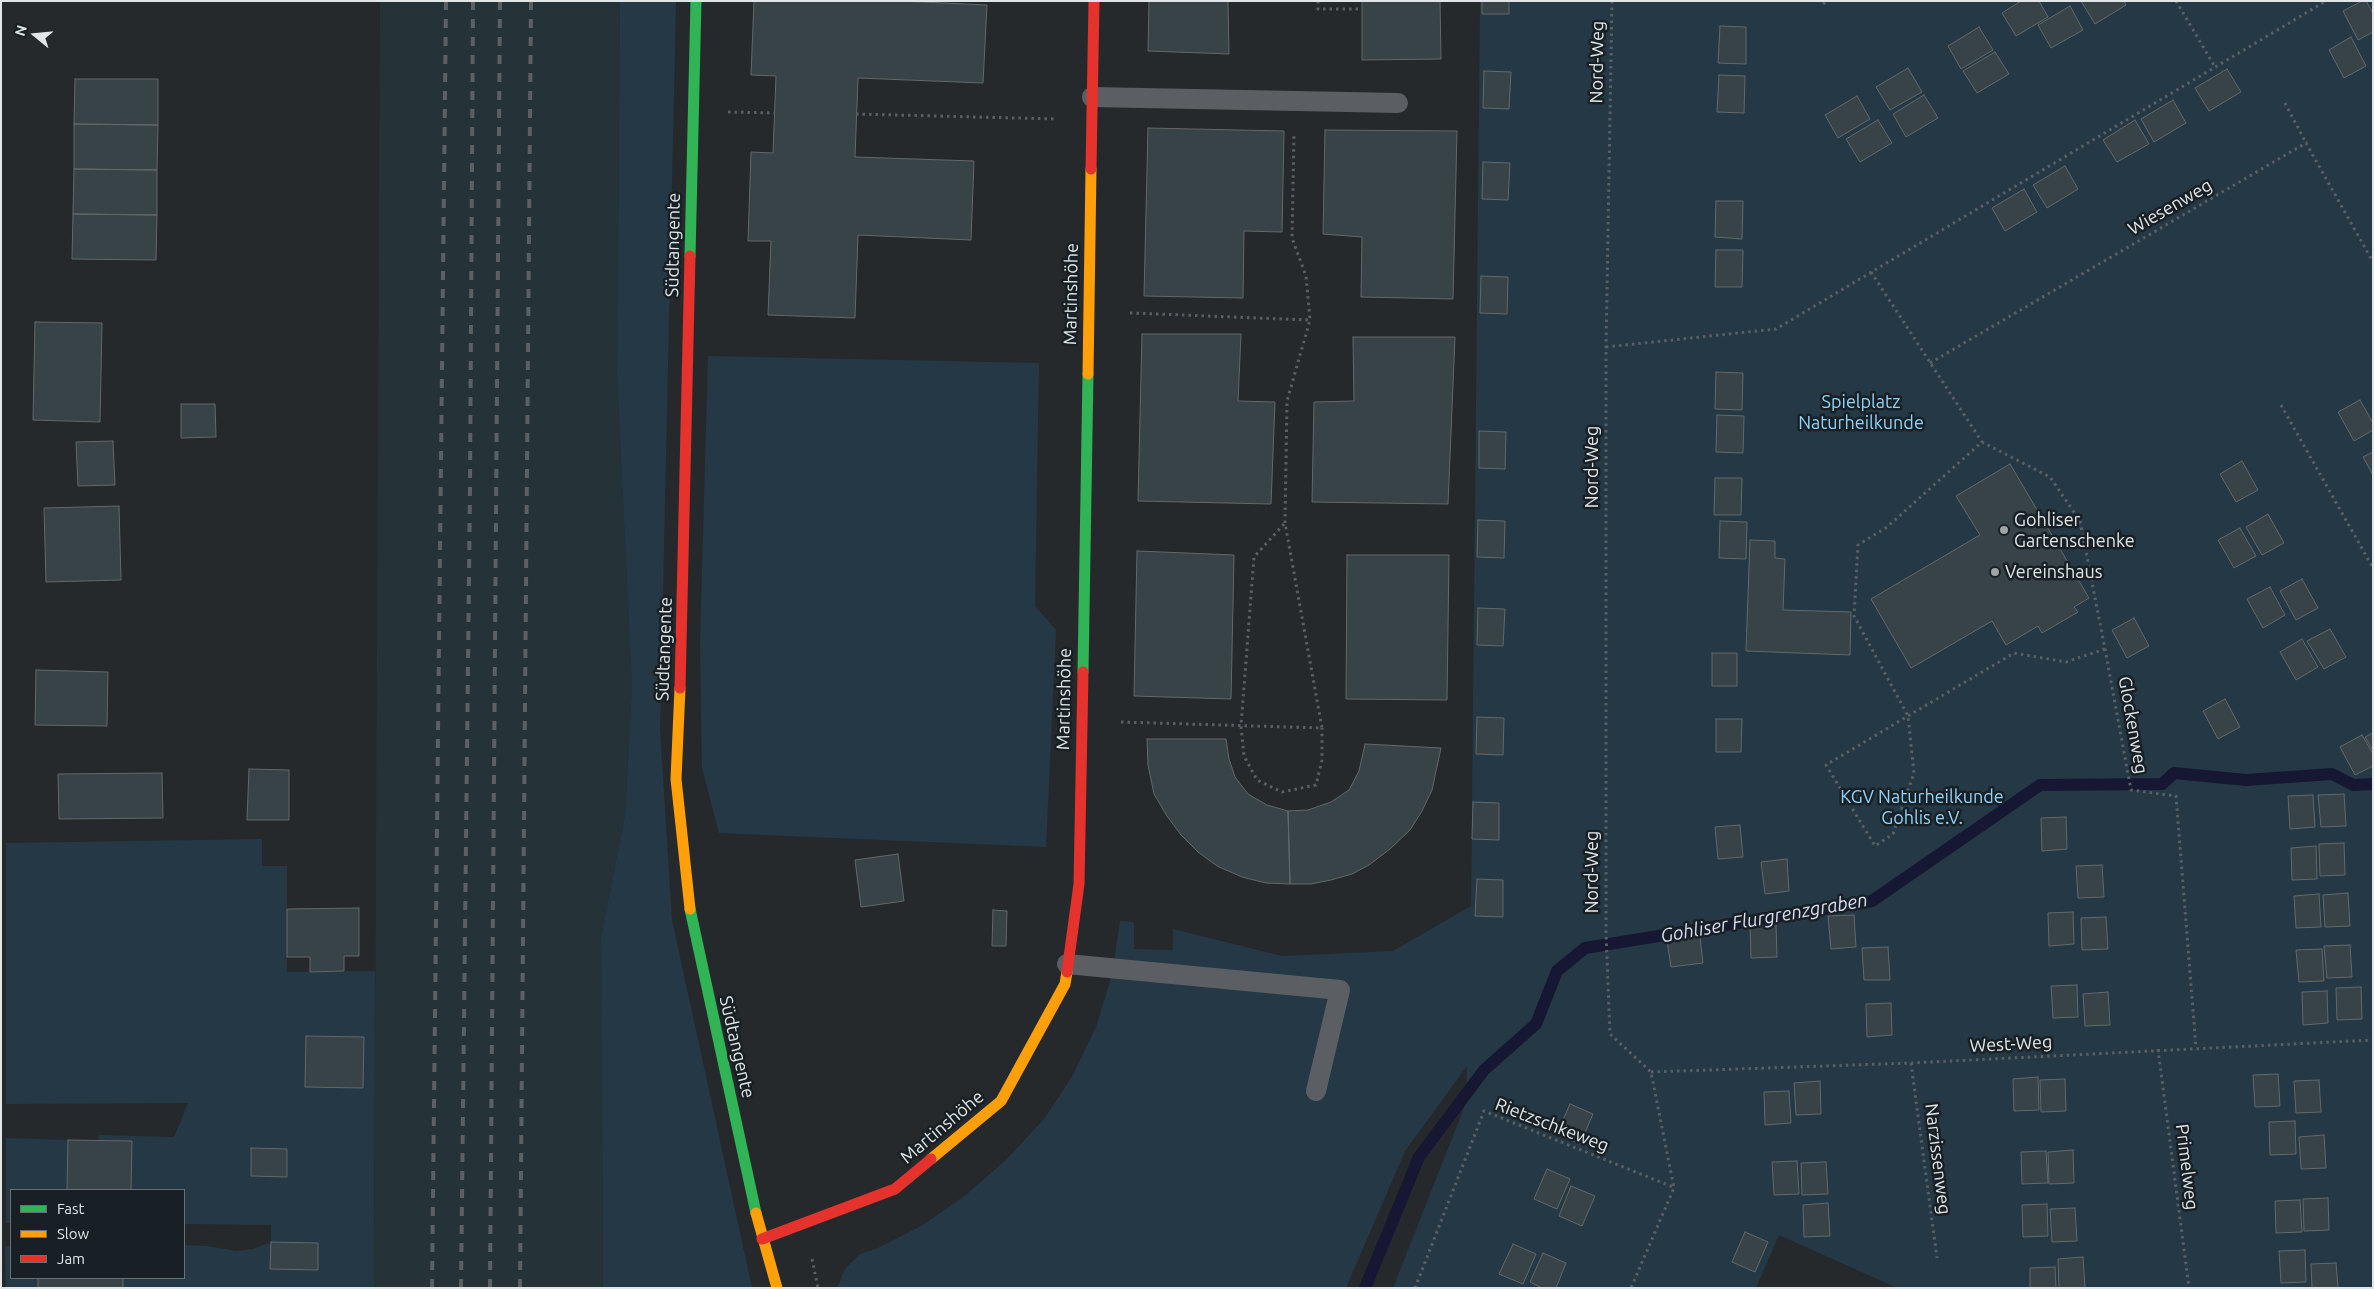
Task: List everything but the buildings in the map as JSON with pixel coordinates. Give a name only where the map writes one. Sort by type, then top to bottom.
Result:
[{"type":"street","name":"Südtangente","points":[[696,1],[682,648],[676,779],[691,919],[762,1239],[777,1288]]},
{"type":"street","name":"Martinshöhe","points":[[762,1239],[895,1189],[1001,1101],[1065,984],[1079,884],[1094,1]]},
{"type":"lane","points":[[1092,98],[1398,103]]},
{"type":"lane","points":[[1067,964],[1340,990],[1316,1091]]},
{"type":"path","points":[[1318,1],[1318,9],[1362,9]]},
{"type":"path","name":"Nord-Weg","points":[[1612,1],[1606,346],[1606,956],[1610,1034],[1652,1072]]},
{"type":"path","points":[[1822,4],[1828,1]]},
{"type":"path","points":[[2176,1],[2215,68]]},
{"type":"path","points":[[1606,346],[1776,329],[2326,1]]},
{"type":"path","points":[[1284,523],[1254,557],[1241,726],[1244,756],[1257,780],[1282,792],[1316,785],[1322,760],[1322,728],[1284,523],[1287,401],[1310,320],[1306,276],[1292,238],[1294,102]]},
{"type":"path","points":[[2285,103],[2373,262]]},
{"type":"path","points":[[693,111],[775,114]]},
{"type":"path","points":[[856,114],[1092,120]]},
{"type":"path","name":"Wiesenweg","points":[[1930,363],[2306,144]]},
{"type":"path","points":[[1871,272],[1982,442],[1887,527],[1858,545],[1854,616],[1908,716],[1914,773],[1892,834],[1875,846],[1826,765],[1908,716],[2014,652],[2066,662],[2105,649]]},
{"type":"path","points":[[1130,313],[1310,320]]},
{"type":"path","points":[[2281,406],[2373,568]]},
{"type":"path","name":"Glockenweg","points":[[1982,442],[2050,477],[2080,521],[2131,790],[2176,796],[2196,1048]]},
{"type":"path","points":[[1121,722],[1322,728]]},
{"type":"path","name":"West-Weg","points":[[1652,1072],[1911,1064],[2158,1049],[2373,1040]]},
{"type":"path","name":"Primelweg","points":[[2158,1049],[2189,1288]]},
{"type":"path","name":"Narzissenweg","points":[[1911,1064],[1937,1258]]},
{"type":"path","points":[[1631,1288],[1674,1188],[1652,1072]]},
{"type":"path","name":"Rietzschkeweg","points":[[1415,1288],[1484,1111],[1674,1188]]},
{"type":"shaded area","points":[[380,1],[620,1],[617,376],[632,687],[625,816],[601,937],[603,1288],[374,1288]]},
{"type":"green space","points":[[620,1],[676,1],[660,729],[672,920],[752,1288],[603,1288],[601,937],[625,816],[632,687],[617,376]]},
{"type":"green space","name":"KGV Naturheilkunde Gohlis e.V.","points":[[1480,1],[2373,1],[2373,1288],[1897,1288],[1779,1235],[1756,1288],[1393,1288],[1466,1103],[1467,1066],[1405,1151],[1346,1288],[837,1288],[845,1269],[860,1254],[878,1248],[923,1225],[967,1194],[1007,1159],[1044,1119],[1073,1075],[1096,1027],[1112,975],[1120,921],[1134,922],[1134,949],[1173,950],[1173,929],[1282,956],[1393,951],[1471,906]]},
{"type":"green space","points":[[708,356],[1039,363],[1035,606],[1056,630],[1046,847],[719,833],[702,768],[700,645]]},
{"type":"green space","points":[[262,839],[262,866],[287,866],[287,972],[375,971],[374,1288],[123,1288],[123,1279],[185,1279],[185,1245],[208,1246],[236,1251],[253,1249],[271,1242],[271,1225],[185,1224],[185,1189],[131,1189],[132,1141],[99,1141],[98,1135],[174,1137],[188,1103],[6,1104],[6,843]],"holes":[[[271,1243],[318,1244],[318,1270]]]},
{"type":"green space","points":[[6,1138],[68,1140],[67,1189],[10,1189],[10,1223],[6,1223]]},
{"type":"green space","points":[[5,1246],[10,1246],[10,1279],[38,1279],[38,1288],[6,1288]]},
{"type":"waterway","name":"Gohliser Flurgrenzgraben","points":[[1365,1288],[1419,1157],[1484,1070],[1536,1024],[1557,971],[1585,948],[1872,901],[2040,785],[2162,784],[2174,773],[2246,780],[2332,774],[2353,785],[2373,784]]},
{"type":"railway","points":[[432,1288],[446,1]]},
{"type":"railway","points":[[461,1288],[470,487],[473,1]]},
{"type":"railway","points":[[490,1288],[500,1]]},
{"type":"railway","points":[[520,1288],[531,1]]},
{"type":"traffic: fast","points":[[690,256],[696,1]]},
{"type":"traffic: fast","points":[[1083,672],[1088,374]]},
{"type":"traffic: fast","points":[[690,909],[756,1213]]},
{"type":"traffic: slow","points":[[1088,374],[1091,169]]},
{"type":"traffic: slow","points":[[680,688],[676,779],[690,909]]},
{"type":"traffic: slow","points":[[931,1159],[1001,1101],[1065,984],[1067,972]]},
{"type":"traffic: slow","points":[[756,1213],[777,1288]]},
{"type":"traffic: jam","points":[[1091,169],[1094,1]]},
{"type":"traffic: jam","points":[[680,688],[690,256]]},
{"type":"traffic: jam","points":[[1067,972],[1079,884],[1083,672]]},
{"type":"traffic: jam","points":[[762,1239],[895,1189],[931,1159]]},
{"type":"place","name":"Gohliser Gartenschenke","points":[[2004,530]]},
{"type":"place","name":"Vereinshaus","points":[[1995,572]]},
{"type":"park label","name":"Spielplatz Naturheilkunde","points":[[1861,412]]}]
